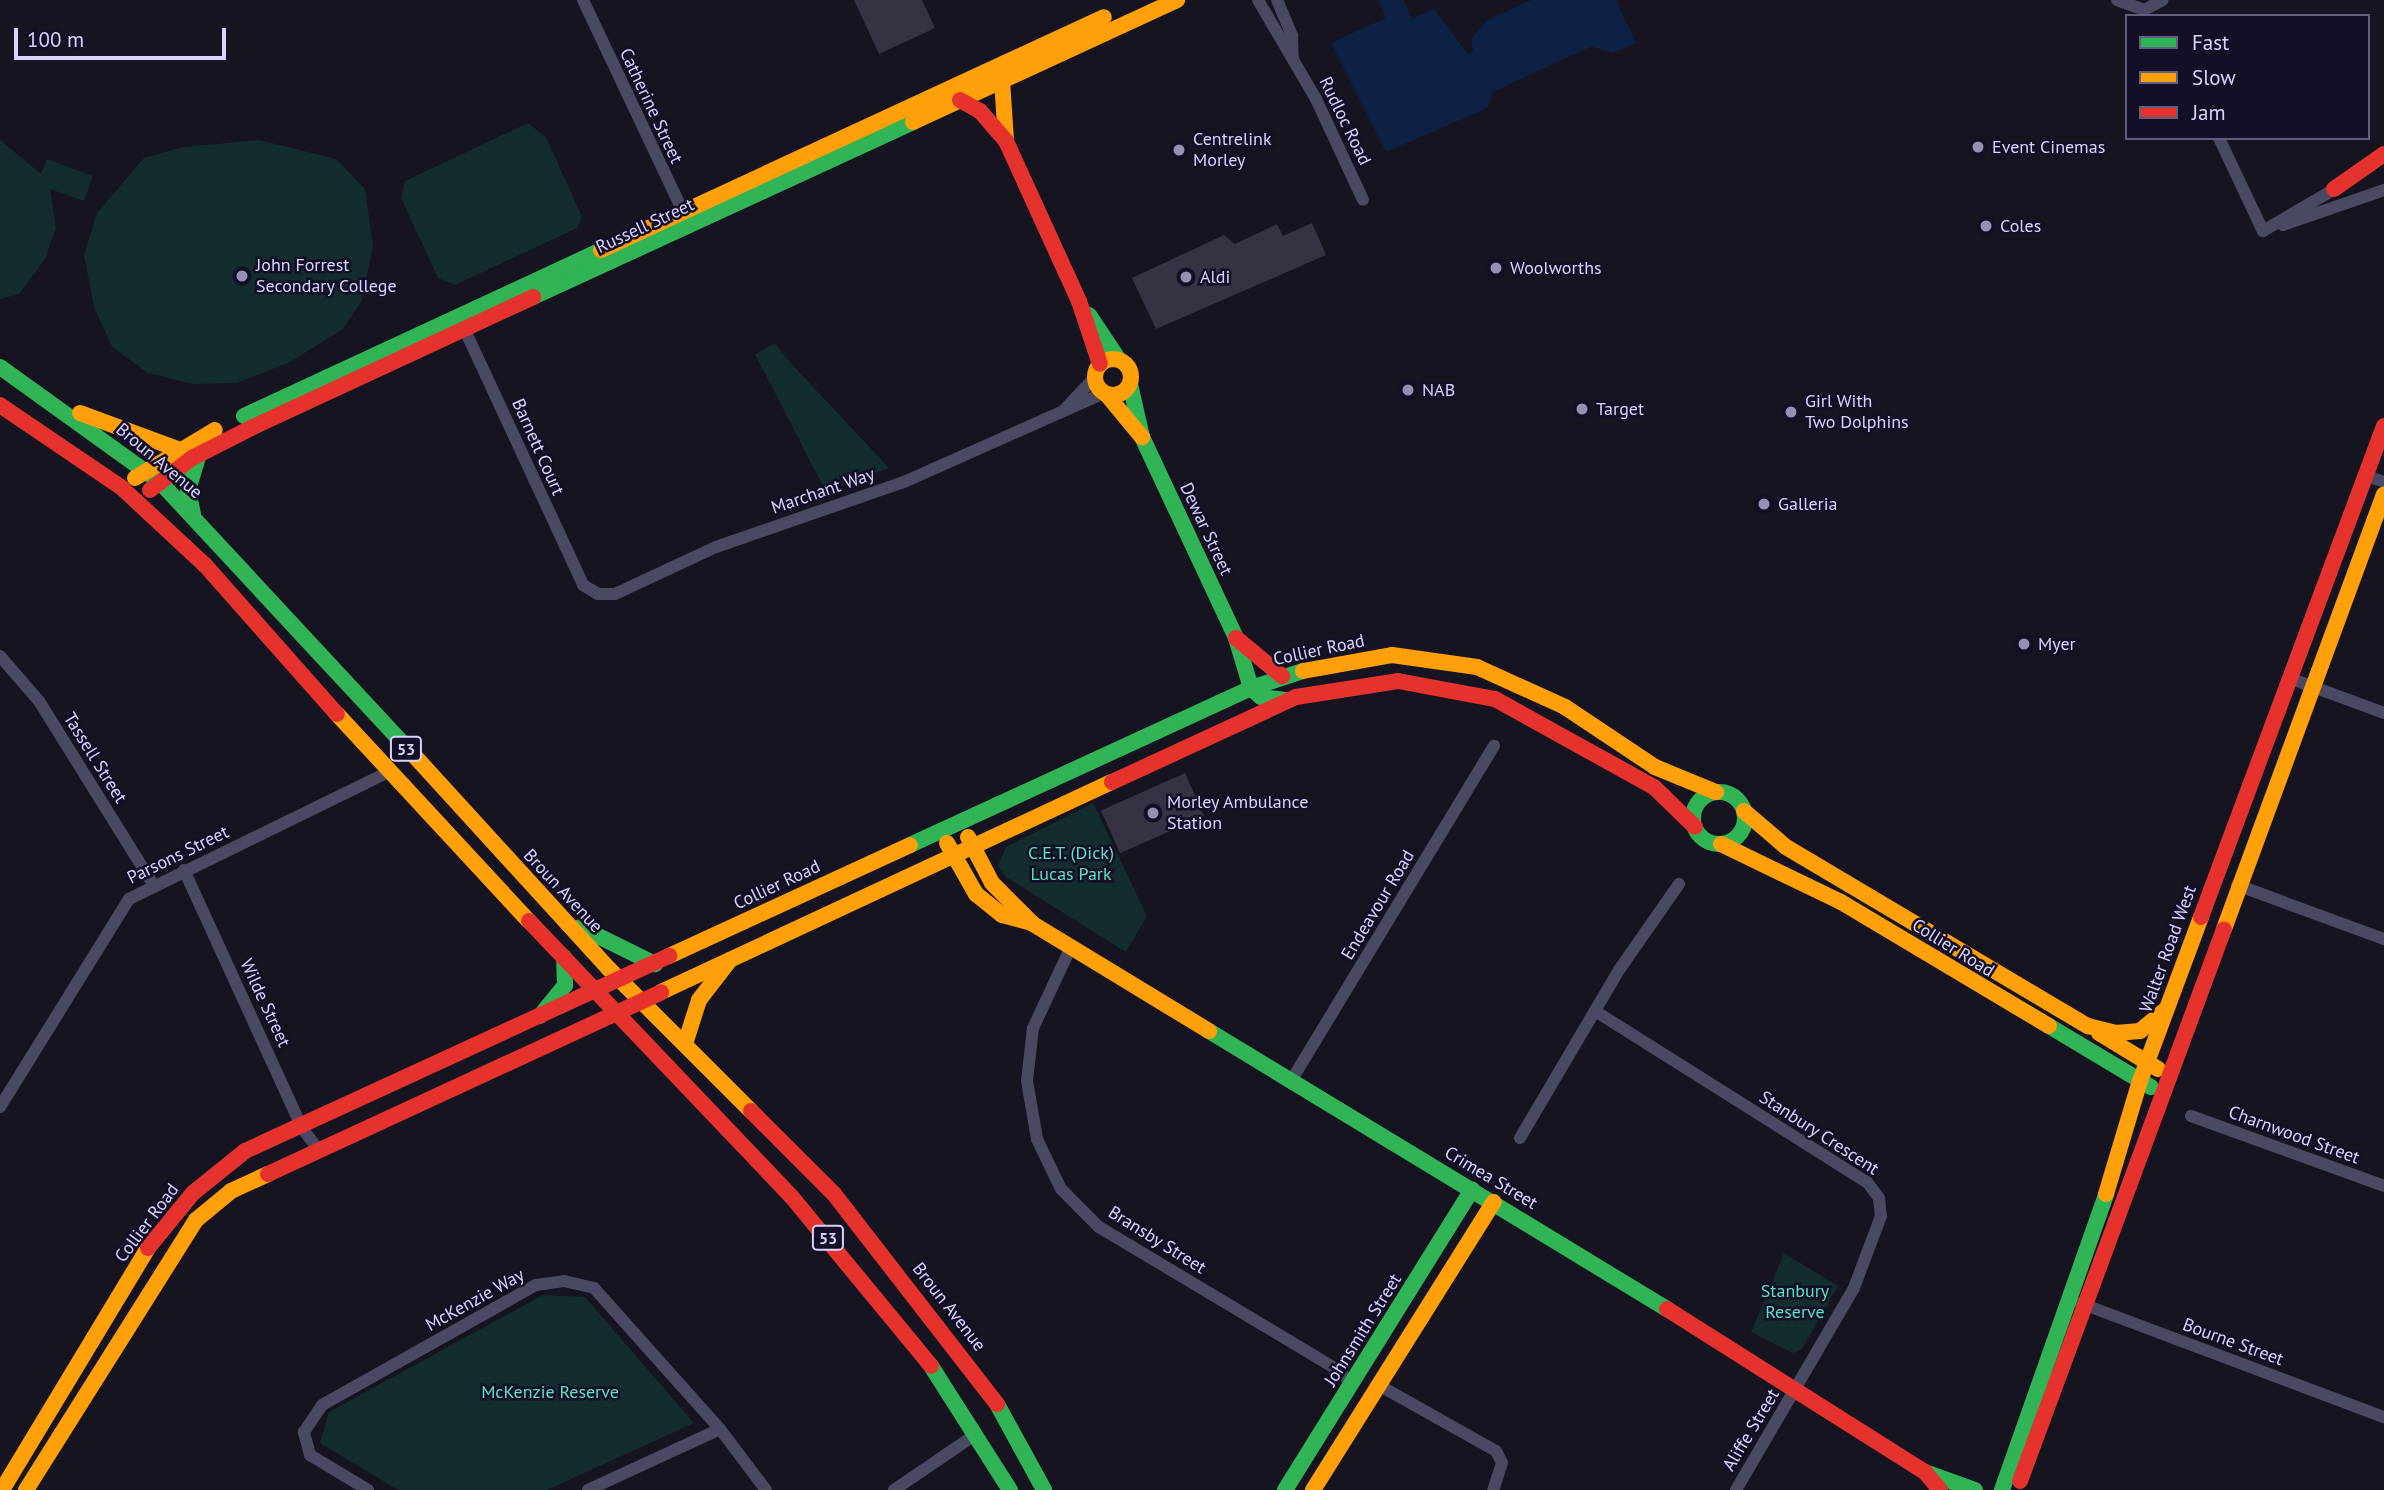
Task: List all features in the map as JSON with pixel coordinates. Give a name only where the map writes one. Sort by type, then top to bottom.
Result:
[{"type":"main road","name":"Russell Street","points":[[122,488],[178,449],[681,210],[975,84],[1140,0]]},
{"type":"main road","name":"Russell Street","points":[[138,500],[199,455],[960,100],[975,84],[1002,80],[1177,0]]},
{"type":"main road","points":[[1002,80],[1006,141]]},
{"type":"main road","points":[[960,100],[980,111],[1006,141],[1079,301],[1119,360],[1130,370],[1130,384],[1124,393],[1105,394],[1079,301]]},
{"type":"main road","points":[[2334,189],[2384,154]]},
{"type":"main road","points":[[1097,370],[1119,360]]},
{"type":"main road","name":"Broun Avenue","points":[[0,367],[59,405],[160,482],[193,514],[552,908],[834,1195],[926,1307],[1005,1414],[1044,1490]]},
{"type":"main road","name":"Dewar Street","points":[[1130,384],[1142,437],[1236,638],[1251,688]]},
{"type":"main road","name":"Dewar Street","points":[[1105,394],[1142,437]]},
{"type":"main road","name":"53","points":[[0,405],[138,500],[205,565],[388,772],[791,1196],[914,1339],[1010,1490]]},
{"type":"main road","points":[[59,405],[178,449]]},
{"type":"main road","name":"Walter Road West","points":[[2017,1490],[2078,1302],[2140,1081],[2384,426]]},
{"type":"main road","points":[[193,514],[188,490],[199,455]]},
{"type":"main road","name":"Walter Road West","points":[[2002,1490],[2161,1092],[2310,686],[2384,495]]},
{"type":"main road","name":"Dewar Street","points":[[1236,638],[1282,676]]},
{"type":"main road","name":"Collier Road","points":[[2,1490],[171,1217],[245,1152],[537,1021],[959,820],[1251,688],[1282,676],[1392,655],[1477,667],[1565,707],[1654,767],[1716,792]]},
{"type":"main road","name":"Collier Road","points":[[26,1490],[140,1300],[196,1220],[231,1191],[317,1148],[736,953],[973,847],[1287,701],[1331,687],[1398,681],[1485,696],[1509,704],[1633,774],[1672,801],[1695,827]]},
{"type":"main road","points":[[1251,688],[1261,697],[1287,701]]},
{"type":"main road","points":[[1716,792],[1736,798],[1744,811],[1741,833],[1721,844],[1706,841],[1695,827],[1697,805],[1716,792]]},
{"type":"main road","name":"Collier Road","points":[[1744,811],[1786,847],[2167,1075]]},
{"type":"main road","name":"Crimea Street","points":[[959,820],[992,883],[1033,924],[1796,1388],[1925,1472],[1940,1490]]},
{"type":"main road","name":"Crimea Street","points":[[940,830],[976,894],[1002,915],[1033,924]]},
{"type":"main road","name":"Collier Road","points":[[1721,844],[1755,856],[1841,902],[2161,1092]]},
{"type":"main road","points":[[552,908],[597,939],[655,964]]},
{"type":"main road","points":[[685,1044],[699,1000],[736,953]]},
{"type":"main road","points":[[537,1021],[565,985],[564,957]]},
{"type":"main road","name":"Collier Road","points":[[2088,1026],[2116,1033],[2140,1031],[2168,1005]]},
{"type":"main road","name":"Johnsmith Street","points":[[1285,1490],[1472,1189]]},
{"type":"main road","points":[[1313,1490],[1382,1387],[1494,1202]]},
{"type":"main road","name":"Crimea Street","points":[[1925,1472],[1951,1477],[1975,1490]]},
{"type":"street","name":"Catherine Street","points":[[583,0],[690,226]]},
{"type":"street","name":"Rudloc Road","points":[[1258,0],[1293,59],[1363,200]]},
{"type":"street","name":"Rudloc Road","points":[[1277,0],[1292,36],[1293,59]]},
{"type":"street","points":[[2117,0],[2145,13],[2163,0]]},
{"type":"street","points":[[2220,140],[2263,231]]},
{"type":"street","points":[[2263,231],[2334,189],[2384,165]]},
{"type":"street","points":[[2263,231],[2384,190]]},
{"type":"street","name":"Barnett Court","points":[[459,316],[558,534],[590,590]]},
{"type":"street","name":"Marchant Way","points":[[1065,409],[1097,370]]},
{"type":"street","name":"Marchant Way","points":[[590,590],[615,594],[716,547],[904,482],[1065,409],[1105,394]]},
{"type":"street","points":[[2366,476],[2384,482]]},
{"type":"street","name":"Tassell Street","points":[[0,656],[38,701],[153,884]]},
{"type":"street","points":[[2289,678],[2384,713]]},
{"type":"street","name":"Endeavour Road","points":[[1291,1081],[1494,746]]},
{"type":"street","name":"Parsons Street","points":[[0,1107],[119,908],[153,884],[388,772]]},
{"type":"street","name":"Wilde Street","points":[[184,870],[302,1128],[317,1148]]},
{"type":"street","points":[[1520,1139],[1595,1011],[1679,884]]},
{"type":"street","points":[[2237,885],[2384,939]]},
{"type":"street","name":"Bransby Street","points":[[1071,947],[1033,1028],[1027,1081],[1037,1139],[1062,1189],[1099,1227],[1340,1371],[1351,1384]]},
{"type":"street","name":"Stanbury Crescent","points":[[1595,1011],[1867,1182],[1879,1198],[1881,1216],[1854,1288],[1796,1388]]},
{"type":"street","name":"Charnwood Street","points":[[2192,1115],[2384,1186]]},
{"type":"street","name":"McKenzie Way","points":[[368,1490],[310,1455],[304,1432],[322,1405],[536,1285],[564,1281],[594,1288],[720,1429],[766,1490]]},
{"type":"street","name":"Bourne Street","points":[[2078,1302],[2384,1416]]},
{"type":"street","points":[[1382,1387],[1496,1451],[1502,1463],[1493,1490]]},
{"type":"street","name":"Aliffe Street","points":[[1736,1490],[1796,1388]]},
{"type":"street","points":[[588,1490],[720,1429]]},
{"type":"street","points":[[894,1490],[976,1434]]},
{"type":"green space","points":[[528,123],[546,137],[582,217],[577,228],[455,285],[438,278],[401,198],[405,181]]},
{"type":"green space","points":[[0,140],[41,174],[47,159],[93,176],[84,201],[50,189],[56,228],[45,259],[19,294],[0,299]]},
{"type":"green space","points":[[259,140],[336,159],[365,189],[373,246],[362,300],[343,329],[290,362],[237,383],[193,384],[148,373],[112,347],[94,307],[84,255],[97,213],[144,158],[183,147]]},
{"type":"green space","points":[[775,343],[889,468],[826,492],[755,354]]},
{"type":"green space","name":"C.E.T. (Dick) Lucas Park","points":[[1093,803],[1147,916],[1126,952],[1006,877],[998,866],[1006,847]]},
{"type":"green space","name":"Stanbury Reserve","points":[[1784,1253],[1838,1286],[1802,1349],[1793,1353],[1751,1332]]},
{"type":"green space","name":"McKenzie Reserve","points":[[543,1295],[585,1297],[694,1423],[547,1490],[398,1490],[320,1443],[329,1412]]},
{"type":"water","points":[[1378,0],[1403,0],[1412,19],[1434,9],[1468,54],[1473,51],[1471,39],[1487,20],[1531,0],[1616,0],[1636,43],[1613,53],[1592,46],[1493,92],[1487,108],[1386,152],[1331,43],[1386,18]]},
{"type":"building","points":[[854,0],[922,0],[935,28],[879,54]]},
{"type":"building","name":"Aldi","points":[[1312,223],[1326,255],[1156,329],[1132,278],[1224,235],[1235,244],[1277,224],[1283,236]]},
{"type":"building","name":"Morley Ambulance Station","points":[[1185,773],[1204,816],[1120,853],[1101,810]]},
{"type":"traffic: fast","points":[[533,297],[913,122]]},
{"type":"traffic: fast","points":[[244,416],[601,250]]},
{"type":"traffic: fast","points":[[1089,315],[1119,360]]},
{"type":"traffic: fast","points":[[0,367],[160,482],[410,751]]},
{"type":"traffic: fast","points":[[1130,384],[1142,437],[1236,638],[1251,688],[1261,697],[1287,700]]},
{"type":"traffic: fast","points":[[193,514],[188,490],[199,455]]},
{"type":"traffic: fast","points":[[910,845],[1251,688],[1303,671]]},
{"type":"traffic: fast","points":[[1719,792],[1729,794],[1737,800],[1743,808],[1745,818],[1743,828],[1737,836],[1729,842],[1719,844],[1709,842],[1701,836],[1695,828],[1693,818],[1695,808],[1701,800],[1709,794],[1719,792]]},
{"type":"traffic: fast","points":[[580,927],[655,964]]},
{"type":"traffic: fast","points":[[540,1016],[565,985],[564,957]]},
{"type":"traffic: fast","points":[[2049,1026],[2151,1087]]},
{"type":"traffic: fast","points":[[1209,1031],[1667,1309]]},
{"type":"traffic: fast","points":[[1285,1490],[1472,1189]]},
{"type":"traffic: fast","points":[[2002,1490],[2106,1194]]},
{"type":"traffic: fast","points":[[931,1366],[1010,1490]]},
{"type":"traffic: fast","points":[[997,1404],[1044,1490]]},
{"type":"traffic: fast","points":[[1925,1472],[1975,1490]]},
{"type":"traffic: slow","points":[[913,122],[1177,0]]},
{"type":"traffic: slow","points":[[601,250],[1104,17]]},
{"type":"traffic: slow","points":[[1002,80],[1006,141]]},
{"type":"traffic: slow","points":[[1113,359],[1126,364],[1131,377],[1126,390],[1113,395],[1100,390],[1095,377],[1100,364],[1113,359]]},
{"type":"traffic: slow","points":[[1107,395],[1142,437]]},
{"type":"traffic: slow","points":[[80,413],[178,449]]},
{"type":"traffic: slow","points":[[135,478],[215,430]]},
{"type":"traffic: slow","points":[[2224,929],[2384,495]]},
{"type":"traffic: slow","points":[[1303,671],[1392,655],[1477,667],[1565,707],[1655,767],[1716,792]]},
{"type":"traffic: slow","points":[[337,714],[529,921]]},
{"type":"traffic: slow","points":[[410,751],[608,968],[751,1111]]},
{"type":"traffic: slow","points":[[661,992],[1112,782]]},
{"type":"traffic: slow","points":[[1744,811],[1786,847],[2088,1026],[2116,1033],[2140,1031],[2164,1011]]},
{"type":"traffic: slow","points":[[968,837],[992,883],[1033,924],[1209,1031]]},
{"type":"traffic: slow","points":[[947,843],[976,894],[1002,915],[1031,923]]},
{"type":"traffic: slow","points":[[1721,844],[1841,902],[2049,1026]]},
{"type":"traffic: slow","points":[[669,956],[910,845]]},
{"type":"traffic: slow","points":[[2106,1194],[2140,1081],[2201,917]]},
{"type":"traffic: slow","points":[[685,1044],[699,1000],[730,960]]},
{"type":"traffic: slow","points":[[2099,1033],[2158,1069]]},
{"type":"traffic: slow","points":[[26,1490],[196,1220],[231,1191],[268,1174]]},
{"type":"traffic: slow","points":[[1313,1490],[1494,1202]]},
{"type":"traffic: slow","points":[[2,1490],[148,1248]]},
{"type":"traffic: jam","points":[[960,100],[980,111],[1006,141],[1079,301],[1100,364]]},
{"type":"traffic: jam","points":[[2334,189],[2384,154]]},
{"type":"traffic: jam","points":[[150,490],[192,458],[253,427],[533,297]]},
{"type":"traffic: jam","points":[[0,405],[122,488],[205,565],[337,714]]},
{"type":"traffic: jam","points":[[2201,917],[2384,426]]},
{"type":"traffic: jam","points":[[1236,638],[1282,676]]},
{"type":"traffic: jam","points":[[1112,782],[1296,697],[1398,681],[1495,699],[1654,787],[1695,827]]},
{"type":"traffic: jam","points":[[529,921],[791,1196],[931,1366]]},
{"type":"traffic: jam","points":[[2020,1481],[2224,929]]},
{"type":"traffic: jam","points":[[148,1248],[193,1193],[245,1151],[669,956]]},
{"type":"traffic: jam","points":[[268,1174],[661,992]]},
{"type":"traffic: jam","points":[[751,1111],[834,1194],[997,1404]]},
{"type":"traffic: jam","points":[[1667,1309],[1925,1472],[1940,1490]]},
{"type":"place","name":"Event Cinemas","points":[[1978,147]]},
{"type":"place","name":"Centrelink Morley","points":[[1179,150]]},
{"type":"place","name":"Coles","points":[[1986,226]]},
{"type":"place","name":"Woolworths","points":[[1496,268]]},
{"type":"place","name":"John Forrest Secondary College","points":[[242,276]]},
{"type":"place","name":"Aldi","points":[[1186,277]]},
{"type":"place","name":"NAB","points":[[1408,390]]},
{"type":"place","name":"Target","points":[[1582,409]]},
{"type":"place","name":"Girl With Two Dolphins","points":[[1791,412]]},
{"type":"place","name":"Galleria","points":[[1764,504]]},
{"type":"place","name":"Myer","points":[[2024,644]]},
{"type":"place","name":"Morley Ambulance Station","points":[[1153,813]]}]
